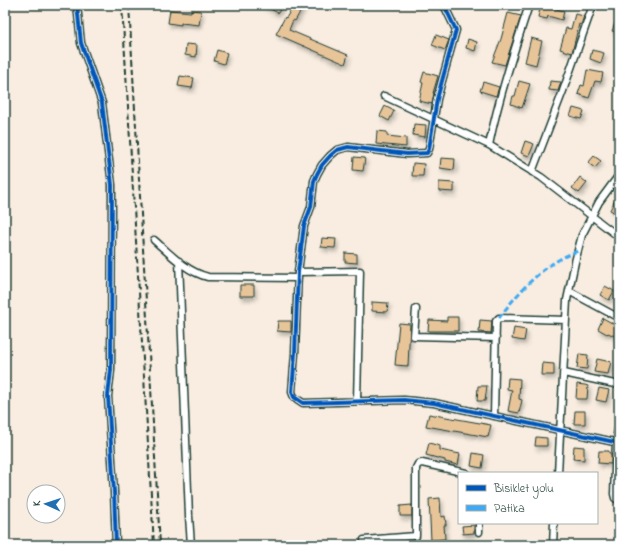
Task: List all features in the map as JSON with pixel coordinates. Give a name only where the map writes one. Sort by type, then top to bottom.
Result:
[{"type":"street","points":[[77,5],[81,43],[102,103],[112,185],[111,370],[108,396],[116,545]]},
{"type":"street","points":[[444,5],[456,30],[442,77],[430,149],[427,153],[407,154],[348,147],[338,150],[322,165],[316,174],[311,206],[304,226],[298,275],[292,392],[294,397],[303,403],[404,400],[422,401],[618,443],[614,494],[615,498],[619,501]]},
{"type":"street","points":[[489,145],[507,73],[529,5]]},
{"type":"street","points":[[532,172],[563,92],[592,5]]},
{"type":"street","points":[[384,96],[434,118],[489,145],[532,172],[619,236]]},
{"type":"street","points":[[558,472],[566,320],[569,291],[582,235],[599,202],[619,175]]},
{"type":"street","points":[[154,240],[179,261],[199,274],[208,277],[360,272],[357,402]]},
{"type":"street","points":[[179,261],[188,516],[191,545]]},
{"type":"street","points":[[569,291],[619,318]]},
{"type":"street","points":[[416,309],[414,336],[496,338]]},
{"type":"street","points":[[494,416],[496,321],[500,318],[566,320]]},
{"type":"street","points":[[564,373],[619,385]]},
{"type":"street","points":[[364,540],[416,536],[416,468],[418,464],[422,463],[462,472]]},
{"type":"street","points":[[479,524],[479,532]]},
{"type":"street","points":[[553,545],[554,524]]},
{"type":"building","points":[[263,5],[282,5],[278,13]]},
{"type":"building","points":[[294,5],[304,5],[295,21],[293,20],[289,30],[348,55],[345,64],[276,34],[285,17],[286,18]]},
{"type":"building","points":[[541,5],[564,11],[562,20],[548,16],[547,19],[538,17]]},
{"type":"building","points":[[170,10],[191,12],[191,10],[201,11],[199,25],[168,23]]},
{"type":"building","points":[[508,13],[521,16],[505,65],[492,62],[501,39]]},
{"type":"building","points":[[575,14],[584,16],[581,25],[579,24],[572,53],[560,49],[566,28],[571,29]]},
{"type":"building","points":[[615,23],[619,24],[619,33],[612,31]]},
{"type":"building","points":[[436,35],[449,40],[445,50],[432,45]]},
{"type":"building","points":[[531,38],[542,41],[536,65],[525,62]]},
{"type":"building","points":[[468,39],[477,42],[475,51],[466,48]]},
{"type":"building","points":[[186,44],[197,45],[196,57],[185,55]]},
{"type":"building","points":[[217,50],[227,53],[224,64],[214,61]]},
{"type":"building","points":[[592,50],[604,53],[601,63],[590,59]]},
{"type":"building","points":[[587,70],[603,73],[601,82],[595,81],[589,98],[578,94],[581,85],[584,86]]},
{"type":"building","points":[[424,72],[438,76],[433,93],[432,104],[419,101],[423,83],[421,82]]},
{"type":"building","points":[[180,76],[194,78],[192,88],[178,86]]},
{"type":"building","points":[[519,81],[530,84],[522,108],[511,104]]},
{"type":"building","points":[[550,81],[561,82],[558,91],[549,90]]},
{"type":"building","points":[[483,82],[499,87],[496,96],[480,91]]},
{"type":"building","points":[[385,106],[394,111],[389,121],[380,116]]},
{"type":"building","points":[[573,108],[584,111],[581,119],[570,116]]},
{"type":"building","points":[[414,124],[426,125],[425,137],[413,135]]},
{"type":"building","points":[[377,131],[387,132],[387,136],[406,138],[406,147],[376,144]]},
{"type":"building","points":[[525,141],[534,144],[529,156],[521,153]]},
{"type":"building","points":[[594,156],[601,161],[595,168],[588,163]]},
{"type":"building","points":[[354,157],[365,158],[363,171],[353,170]]},
{"type":"building","points":[[441,158],[455,159],[454,170],[440,168]]},
{"type":"building","points":[[413,163],[424,164],[423,176],[412,176]]},
{"type":"building","points":[[580,177],[587,183],[579,193],[572,188]]},
{"type":"building","points":[[439,182],[454,183],[454,192],[439,191]]},
{"type":"building","points":[[615,200],[619,202],[619,215],[610,210]]},
{"type":"building","points":[[322,238],[336,239],[335,248],[321,247]]},
{"type":"building","points":[[345,253],[357,254],[357,263],[345,262]]},
{"type":"building","points":[[240,285],[254,285],[254,296],[240,296]]},
{"type":"building","points":[[605,286],[614,291],[609,300],[600,295]]},
{"type":"building","points":[[372,302],[388,303],[387,312],[372,311]]},
{"type":"building","points":[[447,317],[458,317],[458,331],[428,331],[429,320],[447,321]]},
{"type":"building","points":[[603,318],[619,327],[619,338],[598,329]]},
{"type":"building","points":[[480,320],[492,321],[491,333],[479,332]]},
{"type":"building","points":[[278,321],[291,321],[291,332],[277,331]]},
{"type":"building","points":[[399,323],[410,324],[408,366],[395,365]]},
{"type":"building","points":[[514,328],[526,330],[524,341],[512,339]]},
{"type":"building","points":[[579,354],[588,355],[587,369],[577,368]]},
{"type":"building","points":[[597,359],[611,362],[608,374],[594,372]]},
{"type":"building","points":[[542,363],[554,364],[554,375],[541,375]]},
{"type":"building","points":[[508,378],[520,379],[519,399],[522,400],[519,413],[508,411],[512,390],[507,389]]},
{"type":"building","points":[[577,384],[588,386],[587,399],[576,399]]},
{"type":"building","points":[[478,386],[487,386],[485,401],[477,401]]},
{"type":"building","points":[[599,388],[609,390],[606,402],[596,400]]},
{"type":"building","points":[[575,411],[585,411],[585,424],[574,424]]},
{"type":"building","points":[[429,414],[491,425],[488,437],[426,426]]},
{"type":"building","points":[[617,416],[619,416],[619,436],[613,434]]},
{"type":"building","points":[[536,437],[547,438],[547,446],[535,446]]},
{"type":"building","points":[[429,443],[440,446],[440,450],[460,454],[458,465],[426,455]]},
{"type":"building","points":[[574,446],[584,447],[584,460],[573,459]]},
{"type":"building","points":[[599,451],[609,451],[609,453],[611,453],[611,464],[598,463]]},
{"type":"building","points":[[473,453],[484,455],[482,468],[471,466]]},
{"type":"building","points":[[440,498],[441,517],[445,516],[445,539],[431,540],[429,499]]},
{"type":"building","points":[[412,505],[412,516],[400,516],[400,506]]},
{"type":"building","points":[[474,525],[474,533],[463,534],[462,526]]},
{"type":"railway","points":[[122,5],[154,545]]},
{"type":"railway","points":[[129,5],[160,545]]},
{"type":"marked path","points":[[499,318],[534,278],[555,262],[578,251]]},
{"type":"cycle path","points":[[77,5],[81,43],[102,103],[112,185],[111,370],[108,396],[116,545]]},
{"type":"cycle path","points":[[444,5],[456,30],[437,99],[429,149],[427,153],[407,154],[348,147],[337,150],[330,156],[322,165],[314,181],[311,207],[304,226],[298,272],[292,392],[294,397],[303,403],[404,400],[434,403],[619,443]]}]
